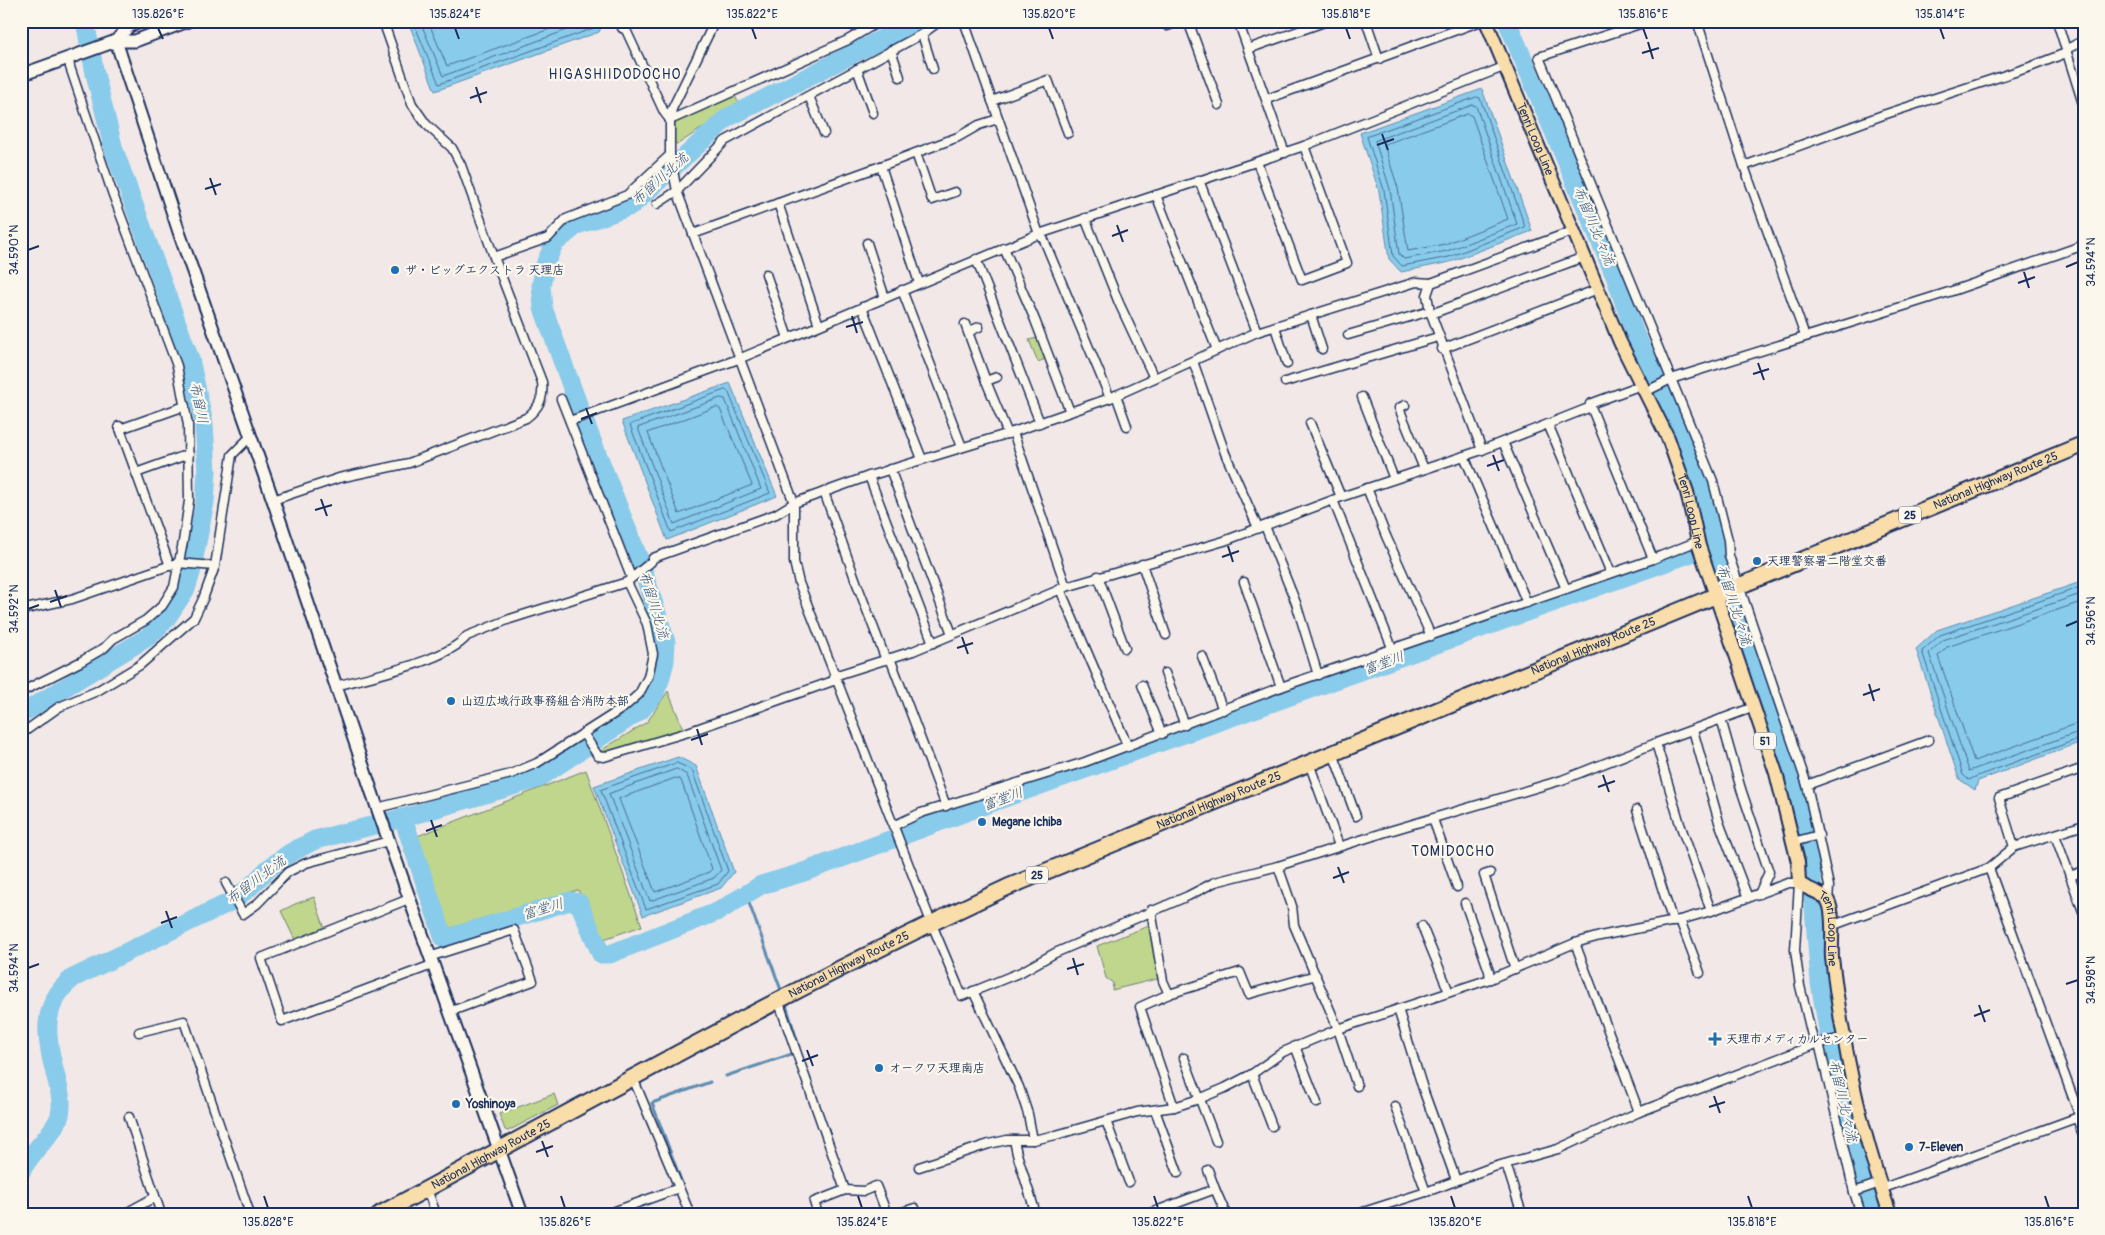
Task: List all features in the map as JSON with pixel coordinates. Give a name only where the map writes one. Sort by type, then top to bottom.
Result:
[{"type":"highway","name":"National Highway Route 25","points":[[380,1214],[778,1000],[931,922],[1008,886],[2084,444]]},
{"type":"main road","name":"Tenri Loop Line","points":[[1486,21],[1584,257],[1668,438],[1684,483],[1700,548],[1718,595],[1776,773],[1802,885],[1826,899],[1844,1038],[1860,1112],[1890,1214]]},
{"type":"street","points":[[113,42],[130,26],[143,21]]},
{"type":"street","points":[[21,75],[113,42],[135,41],[188,21]]},
{"type":"street","points":[[273,500],[339,478],[409,463],[526,418],[539,406],[543,393],[542,382],[461,165],[452,148],[426,124],[412,104],[382,21]]},
{"type":"street","points":[[620,21],[664,112],[670,120]]},
{"type":"street","points":[[715,21],[672,109],[670,120],[671,157],[677,191],[794,504],[794,562],[799,582],[931,922],[962,996],[1022,972],[1055,953],[1151,910],[1188,896],[1215,882],[1278,866],[1562,780],[1656,742],[1754,708]]},
{"type":"street","points":[[670,120],[848,40],[880,21]]},
{"type":"street","points":[[657,204],[677,191],[725,141],[922,34],[940,21]]},
{"type":"street","points":[[964,21],[1039,234],[1044,240],[1127,426]]},
{"type":"street","points":[[1165,21],[1167,26],[1180,21]]},
{"type":"street","points":[[1188,21],[1219,105]]},
{"type":"street","points":[[1238,21],[1285,153]]},
{"type":"street","points":[[1248,49],[1327,21]]},
{"type":"street","points":[[1366,21],[1379,59]]},
{"type":"street","points":[[1267,99],[1481,21]]},
{"type":"street","points":[[1649,21],[1539,57],[1713,481],[1728,540],[1729,556],[1738,586],[1807,785],[1820,835],[1830,886],[1826,899]]},
{"type":"street","points":[[1697,21],[1744,166],[1805,336]]},
{"type":"street","points":[[2057,21],[2084,107]]},
{"type":"street","points":[[922,34],[933,68]]},
{"type":"street","points":[[1744,166],[1883,115],[2030,67],[2066,51],[2084,40]]},
{"type":"street","points":[[113,42],[273,500],[409,900],[522,1214]]},
{"type":"street","points":[[891,50],[900,77]]},
{"type":"street","points":[[21,692],[104,648],[113,639],[146,620],[162,606],[174,587],[176,564],[183,542],[188,501],[188,425],[177,366],[112,192],[70,67],[73,57]]},
{"type":"street","points":[[570,421],[741,358],[1039,234],[1285,153],[1506,66]]},
{"type":"street","points":[[857,69],[873,113]]},
{"type":"street","points":[[992,101],[1048,80],[1068,134]]},
{"type":"street","points":[[809,96],[824,133]]},
{"type":"street","points":[[693,234],[916,153],[958,137],[979,125],[998,119]]},
{"type":"street","points":[[1257,162],[1302,280],[1347,263],[1304,146]]},
{"type":"street","points":[[916,153],[932,200],[955,192]]},
{"type":"street","points":[[494,256],[548,238],[566,220],[627,195],[671,157]]},
{"type":"street","points":[[881,166],[919,283]]},
{"type":"street","points":[[1199,180],[1257,332]]},
{"type":"street","points":[[1156,194],[1217,350]]},
{"type":"street","points":[[778,204],[819,325]]},
{"type":"street","points":[[1085,218],[1119,303],[1154,378]]},
{"type":"street","points":[[336,686],[439,655],[463,641],[467,636],[510,619],[630,578],[651,562],[653,558],[776,514],[794,504],[824,492],[890,469],[1010,433],[1113,396],[1257,332],[1416,282],[1431,283],[1573,231]]},
{"type":"street","points":[[867,244],[885,298]]},
{"type":"street","points":[[1652,559],[1590,404],[1645,389],[1952,290],[2084,245]]},
{"type":"street","points":[[1004,248],[1035,320],[1070,412]]},
{"type":"street","points":[[1348,335],[1430,313],[1584,257]]},
{"type":"street","points":[[976,260],[1040,422]]},
{"type":"street","points":[[766,274],[788,338]]},
{"type":"street","points":[[1431,283],[1427,295],[1430,313],[1442,349],[1482,450]]},
{"type":"street","points":[[1442,349],[1598,289]]},
{"type":"street","points":[[902,290],[962,447]]},
{"type":"street","points":[[862,307],[922,460]]},
{"type":"street","points":[[1312,315],[1322,349]]},
{"type":"street","points":[[1274,327],[1287,364]]},
{"type":"street","points":[[978,328],[966,328],[986,381],[1010,433],[1063,588],[1128,747]]},
{"type":"street","points":[[1285,382],[1438,337]]},
{"type":"street","points":[[1193,360],[1225,453],[1296,603],[1318,675]]},
{"type":"street","points":[[986,381],[997,377]]},
{"type":"street","points":[[1362,397],[1394,479]]},
{"type":"street","points":[[378,811],[511,774],[537,763],[628,703],[639,694],[648,677],[653,654],[647,624],[561,399]]},
{"type":"street","points":[[1405,405],[1399,408],[1424,469]]},
{"type":"street","points":[[176,564],[136,473],[120,428],[185,406]]},
{"type":"street","points":[[583,734],[598,756],[604,758],[685,733],[933,643],[1063,588],[1098,576],[1224,541],[1341,497],[1482,450],[1591,408]]},
{"type":"street","points":[[1310,423],[1341,497]]},
{"type":"street","points":[[1548,424],[1611,573]]},
{"type":"street","points":[[21,734],[59,707],[97,691],[140,665],[194,618],[203,599],[212,566],[232,455],[250,437]]},
{"type":"street","points":[[1503,442],[1566,589]]},
{"type":"street","points":[[136,473],[189,454]]},
{"type":"street","points":[[1464,456],[1527,603]]},
{"type":"street","points":[[890,469],[952,634]]},
{"type":"street","points":[[869,476],[933,643]]},
{"type":"street","points":[[1367,488],[1431,636]]},
{"type":"street","points":[[824,492],[857,584],[946,806]]},
{"type":"street","points":[[1333,500],[1393,650]]},
{"type":"street","points":[[896,833],[921,814],[1128,747],[1281,688],[1652,559],[1700,548]]},
{"type":"street","points":[[21,610],[72,599],[176,564],[212,566]]},
{"type":"street","points":[[1142,564],[1166,635]]},
{"type":"street","points":[[1098,576],[1126,648]]},
{"type":"street","points":[[1244,582],[1281,688]]},
{"type":"street","points":[[1202,656],[1223,710]]},
{"type":"street","points":[[1165,673],[1186,725]]},
{"type":"street","points":[[1142,686],[1162,734]]},
{"type":"street","points":[[1721,719],[1741,789],[1769,872],[1759,894]]},
{"type":"street","points":[[1693,730],[1719,822],[1748,898]]},
{"type":"street","points":[[1807,785],[1929,740]]},
{"type":"street","points":[[1656,742],[1680,824],[1711,911]]},
{"type":"street","points":[[1334,753],[1356,816]]},
{"type":"street","points":[[1309,763],[1339,846]]},
{"type":"street","points":[[2014,847],[1999,798],[2084,768]]},
{"type":"street","points":[[1637,810],[1676,921],[1700,973]]},
{"type":"street","points":[[1433,818],[1457,886]]},
{"type":"street","points":[[1831,926],[1989,868],[2014,847],[2084,825]]},
{"type":"street","points":[[1793,842],[1820,835]]},
{"type":"street","points":[[2056,835],[2084,914]]},
{"type":"street","points":[[227,886],[243,914],[257,904],[288,872],[306,863],[388,839]]},
{"type":"street","points":[[1278,866],[1292,906],[1294,925],[1338,1029],[1357,1086]]},
{"type":"street","points":[[1989,868],[2080,1117],[2084,1138]]},
{"type":"street","points":[[2070,876],[2084,871]]},
{"type":"street","points":[[1490,873],[1484,875],[1515,969]]},
{"type":"street","points":[[919,1167],[989,1144],[1014,1140],[1033,1140],[1137,1112],[1174,1107],[1199,1099],[1252,1074],[1296,1046],[1338,1029],[1490,979],[1575,943],[1600,936],[1676,921],[1711,911],[1788,883],[1802,885],[1795,950],[1800,986],[1861,1214]]},
{"type":"street","points":[[409,900],[261,958],[282,1021],[514,930],[533,981],[449,1012]]},
{"type":"street","points":[[1465,903],[1489,971],[1490,979]]},
{"type":"street","points":[[1151,910],[1163,982],[1169,994]]},
{"type":"street","points":[[1422,926],[1449,992]]},
{"type":"street","points":[[1575,943],[1639,1112]]},
{"type":"street","points":[[1174,1107],[1140,1007],[1169,994],[1240,972],[1249,994],[1316,975]]},
{"type":"street","points":[[973,991],[1022,1094],[1033,1140]]},
{"type":"street","points":[[778,1000],[845,1190]]},
{"type":"street","points":[[1398,1009],[1424,1092],[1456,1180]]},
{"type":"street","points":[[139,1032],[184,1021],[250,1214]]},
{"type":"street","points":[[1357,1214],[1558,1148],[1639,1112],[1817,1044],[1844,1038]]},
{"type":"street","points":[[1296,1046],[1317,1103]]},
{"type":"street","points":[[1184,1058],[1216,1142]]},
{"type":"street","points":[[1252,1074],[1272,1126]]},
{"type":"street","points":[[632,1078],[690,1214]]},
{"type":"street","points":[[1395,1106],[1426,1192]]},
{"type":"street","points":[[1155,1110],[1178,1172]]},
{"type":"street","points":[[129,1117],[161,1214]]},
{"type":"street","points":[[1854,1192],[1881,1186],[2080,1117]]},
{"type":"street","points":[[1106,1121],[1129,1182]]},
{"type":"street","points":[[1014,1140],[1036,1214]]},
{"type":"street","points":[[1506,1164],[1522,1214]]},
{"type":"street","points":[[1208,1170],[1226,1214]]},
{"type":"street","points":[[818,1214],[814,1202],[845,1190],[864,1191],[876,1186],[886,1214]]},
{"type":"street","points":[[606,1214],[679,1188]]},
{"type":"street","points":[[427,1189],[436,1214]]},
{"type":"street","points":[[1148,1214],[1215,1189]]},
{"type":"street","points":[[124,1214],[155,1197]]},
{"type":"street","points":[[896,1214],[915,1208],[917,1214]]},
{"type":"green space","points":[[735,96],[739,104],[678,144],[674,143],[675,122]]},
{"type":"green space","points":[[1037,338],[1045,359],[1038,362],[1029,340]]},
{"type":"green space","points":[[668,691],[684,731],[605,755],[600,751],[647,722]]},
{"type":"green space","points":[[586,770],[642,926],[601,940],[578,890],[447,929],[415,837]]},
{"type":"green space","points":[[314,897],[325,929],[295,940],[281,911]]},
{"type":"green space","points":[[1151,925],[1161,978],[1112,990],[1113,983],[1106,978],[1097,946]]},
{"type":"green space","points":[[554,1094],[558,1105],[508,1131],[505,1130],[499,1114]]},
{"type":"water","points":[[408,21],[604,21],[599,32],[435,91]]},
{"type":"water","points":[[1482,89],[1532,231],[1450,262],[1401,272],[1389,259],[1379,191],[1360,133]]},
{"type":"water","points":[[730,383],[777,496],[667,540],[622,421]]},
{"type":"water","points":[[2084,581],[2084,741],[1978,781],[1975,790],[1959,779],[1916,649],[1937,630]]},
{"type":"water","points":[[678,757],[696,766],[734,872],[721,888],[643,916],[594,786]]},
{"type":"waterway","name":"布留川","points":[[21,714],[148,637],[166,619],[186,589],[205,502],[207,471],[204,424],[190,359],[114,150],[95,74],[85,21]]},
{"type":"waterway","name":"布留川北流","points":[[21,1172],[53,1129],[60,1115],[60,1096],[50,1050],[48,1024],[50,1011],[55,1000],[62,988],[73,978],[230,902],[249,888],[269,868],[290,853],[315,840],[403,818],[537,779],[641,710],[654,695],[665,661],[666,642],[641,564],[583,418],[543,308],[541,285],[546,262],[554,244],[577,225],[631,206],[727,118],[917,21]]},
{"type":"waterway","name":"布留川北々流","points":[[1507,21],[1615,276],[1635,334],[1686,440],[1704,493],[1714,545],[1795,792],[1811,871],[1820,983],[1832,1053],[1858,1166],[1873,1214]]},
{"type":"waterway","name":"富堂川","points":[[403,818],[444,939],[570,901],[579,903],[601,954],[610,954],[719,911],[761,885],[801,873],[990,803],[1714,545]]},
{"type":"waterway","points":[[746,895],[781,990]]},
{"type":"waterway","points":[[786,1005],[799,1046]]},
{"type":"waterway","points":[[726,1076],[792,1054]]},
{"type":"waterway","points":[[682,1183],[652,1103],[710,1082]]},
{"type":"place","name":"ザ・ビッグエクストラ 天理店","points":[[395,270]]},
{"type":"place","name":"天理警察署二階堂交番","points":[[1757,561]]},
{"type":"place","name":"山辺広域行政事務組合消防本部","points":[[451,701]]},
{"type":"place","name":"Megane Ichiba","points":[[982,822]]},
{"type":"place","name":"天理市メディカルセンター","points":[[1715,1039]]},
{"type":"place","name":"オークワ天理南店","points":[[879,1068]]},
{"type":"place","name":"Yoshinoya","points":[[456,1104]]},
{"type":"place","name":"7-Eleven","points":[[1909,1147]]},
{"type":"district","name":"HIGASHIIDODOCHO","points":[[615,74]]},
{"type":"district","name":"TOMIDOCHO","points":[[1453,851]]}]
